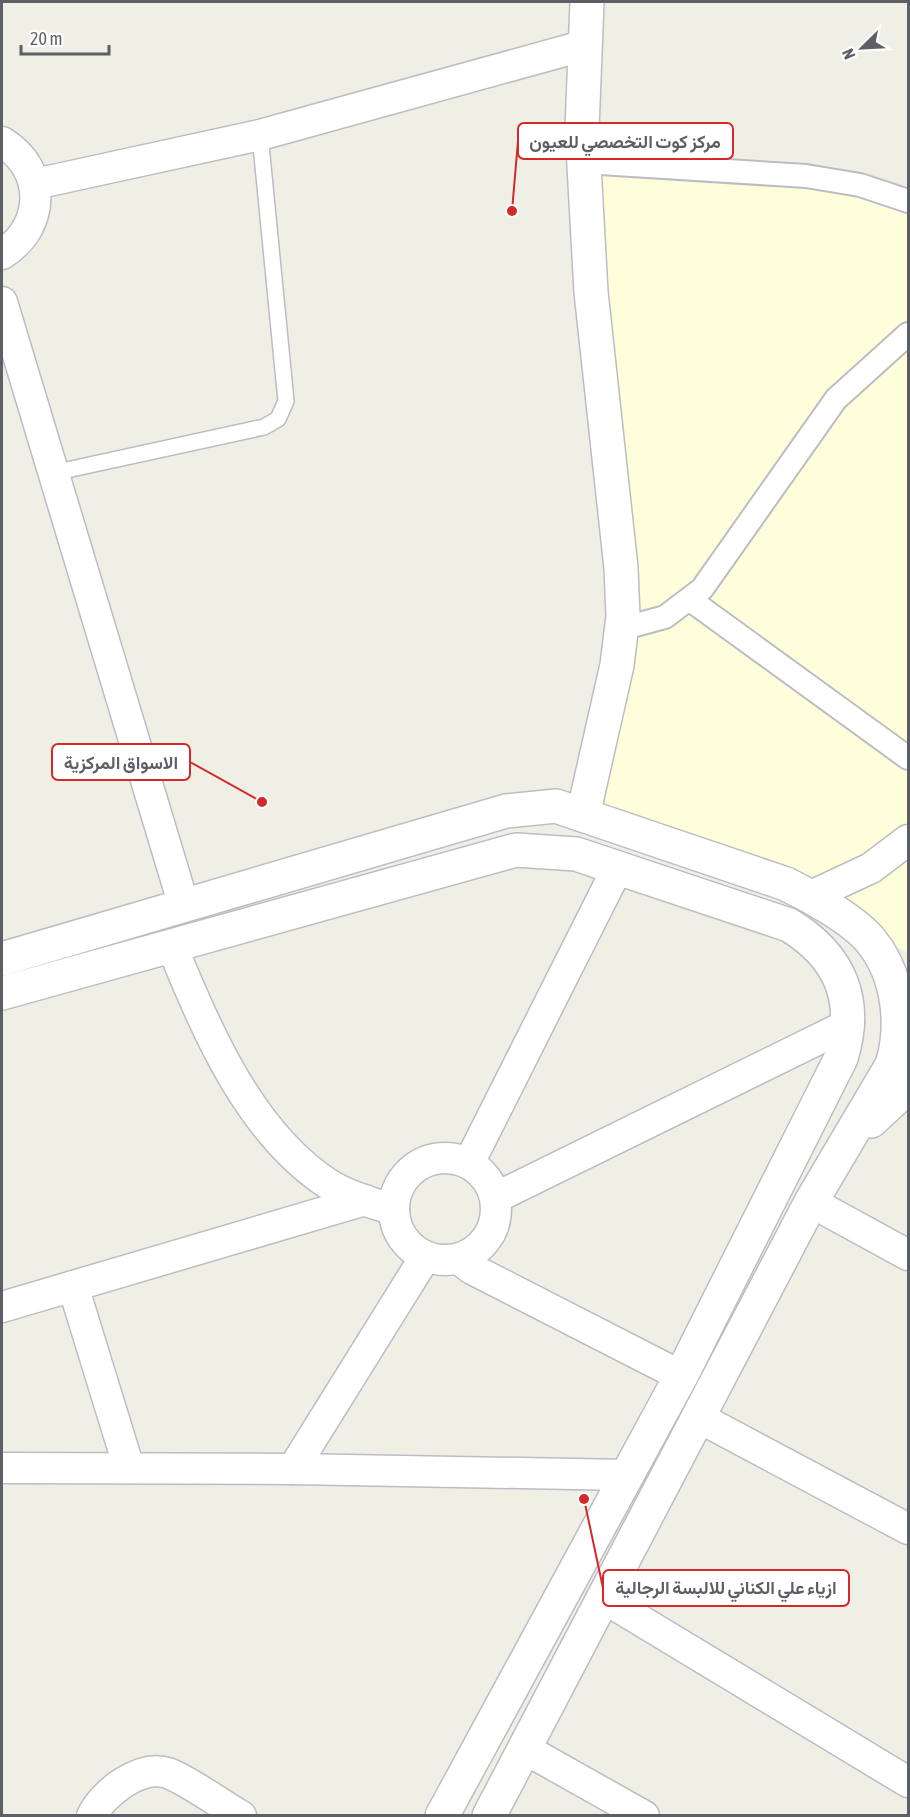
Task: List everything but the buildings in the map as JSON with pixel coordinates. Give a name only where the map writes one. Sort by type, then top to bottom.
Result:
[{"type":"street","points":[[584,814],[617,665],[621,629],[621,568],[591,292],[582,129],[587,2]]},
{"type":"street","points":[[34,184],[260,135],[586,45]]},
{"type":"street","points":[[2,142],[22,158],[34,184],[35,212],[30,225],[14,247],[2,254]]},
{"type":"street","points":[[584,162],[806,176],[860,185],[909,201]]},
{"type":"street","points":[[2,302],[184,906]]},
{"type":"street","points":[[621,629],[665,617],[702,589],[836,399],[909,334]]},
{"type":"street","points":[[688,599],[909,758]]},
{"type":"street","points":[[2,959],[506,811],[556,806],[786,884],[811,896],[871,940],[885,964],[896,995],[898,1020],[899,1041],[892,1065],[811,1202],[605,1599],[489,1815]]},
{"type":"street","points":[[811,896],[871,868],[909,840]]},
{"type":"street","points":[[2,993],[516,850],[576,854],[789,925],[804,934],[829,958],[838,974],[848,1007],[849,1024],[842,1058],[681,1376],[442,1815]]},
{"type":"street","points":[[469,1164],[617,868]]},
{"type":"street","points":[[172,946],[197,1008],[250,1102],[301,1162],[330,1185],[394,1210]]},
{"type":"street","points":[[495,1198],[849,1024]]},
{"type":"street","points":[[834,1160],[888,1104],[909,1087]]},
{"type":"street","points":[[440,1157],[457,1158],[469,1164],[485,1176],[495,1198],[494,1225],[486,1240],[474,1252],[459,1259],[442,1260],[425,1257],[411,1247],[400,1234],[394,1210],[399,1185],[409,1171],[424,1162],[440,1157]]},
{"type":"street","points":[[2,1307],[365,1200]]},
{"type":"street","points":[[811,1202],[909,1255]]},
{"type":"street","points":[[293,1469],[425,1257]]},
{"type":"street","points":[[459,1259],[472,1269],[681,1376]]},
{"type":"street","points":[[74,1286],[129,1468]]},
{"type":"street","points":[[698,1418],[909,1529]]},
{"type":"street","points":[[2,1467],[293,1469],[627,1476]]},
{"type":"street","points":[[605,1599],[909,1782]]},
{"type":"street","points":[[525,1749],[644,1815]]},
{"type":"street","points":[[92,1815],[104,1796],[112,1789],[153,1772],[168,1773],[241,1815]]},
{"type":"lane","points":[[53,473],[264,427],[279,418],[286,401],[260,135]]},
{"type":"shaded area","points":[[584,162],[860,185],[908,208],[908,953],[811,896],[572,808],[623,616]]},
{"type":"place","name":"مركز كوت التخصصي للعيون","points":[[512,211]]},
{"type":"place","name":"الاسواق المركزية","points":[[262,802]]},
{"type":"place","name":"ازياء علي الكناني للالبسة الرجالية","points":[[584,1499]]}]
